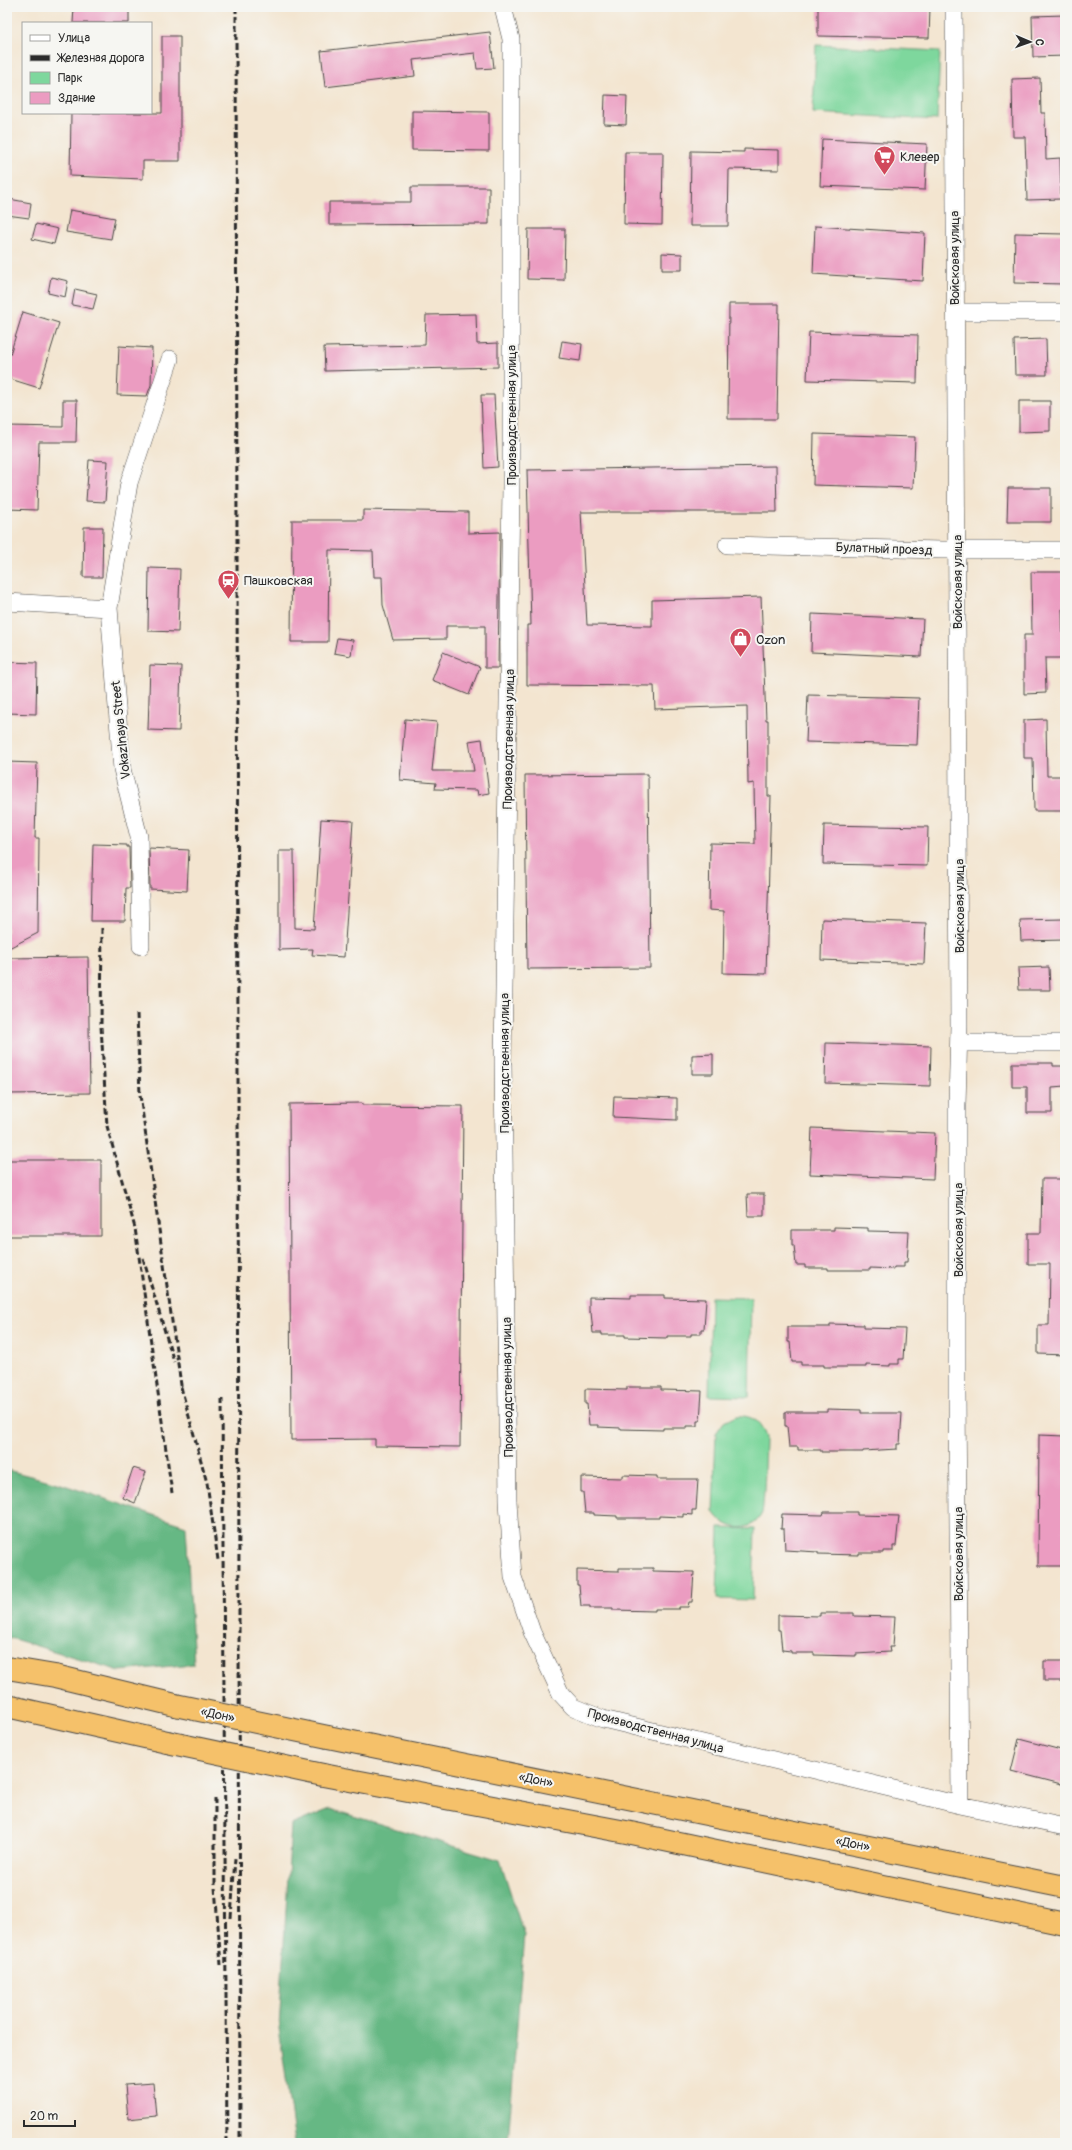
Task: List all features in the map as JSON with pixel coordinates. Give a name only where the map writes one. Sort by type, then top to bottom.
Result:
[{"type":"highway","name":"«Дон»","points":[[7,1668],[54,1676],[175,1705],[328,1737],[1065,1887]]},
{"type":"highway","points":[[7,1706],[323,1775],[626,1832],[1065,1924]]},
{"type":"street","name":"Производственная улица","points":[[503,7],[511,39],[511,486],[503,1062],[508,1501],[513,1576],[532,1632],[561,1694],[573,1707],[603,1718],[960,1805],[1065,1827]]},
{"type":"street","name":"Войсковая улица","points":[[954,7],[959,1043],[957,1106],[957,1393],[960,1805]]},
{"type":"street","points":[[955,312],[1065,312]]},
{"type":"street","name":"Vokazlnaya Street","points":[[141,946],[139,837],[122,769],[109,608],[129,483],[170,359]]},
{"type":"street","name":"Булатный проезд","points":[[727,545],[956,550],[1065,550]]},
{"type":"street","points":[[7,602],[109,608]]},
{"type":"street","points":[[959,1043],[1065,1043]]},
{"type":"green space","points":[[816,45],[940,51],[937,120],[813,113]]},
{"type":"green space","points":[[711,1297],[751,1298],[749,1397],[709,1396]]},
{"type":"green space","points":[[736,1416],[744,1416],[757,1422],[766,1436],[763,1509],[757,1520],[751,1525],[744,1527],[730,1526],[717,1517],[713,1511],[716,1433],[724,1422]]},
{"type":"green space","points":[[7,1470],[58,1483],[186,1526],[194,1664],[120,1671],[7,1637]]},
{"type":"green space","points":[[719,1528],[755,1529],[753,1600],[717,1599]]},
{"type":"green space","points":[[330,1809],[500,1860],[524,1935],[508,2143],[295,2143],[279,2028],[291,1825]]},
{"type":"building","points":[[74,7],[129,7],[129,22],[73,22]]},
{"type":"building","points":[[818,7],[930,7],[929,38],[818,36]]},
{"type":"building","points":[[1065,15],[1065,56],[1033,57],[1032,16]]},
{"type":"building","points":[[490,32],[494,68],[477,69],[475,53],[413,60],[415,76],[325,87],[321,51]]},
{"type":"building","points":[[162,36],[180,36],[180,161],[143,161],[143,179],[70,176],[71,114],[162,113]]},
{"type":"building","points":[[1040,78],[1041,113],[1045,113],[1046,159],[1060,158],[1061,199],[1027,200],[1025,137],[1013,137],[1012,79]]},
{"type":"building","points":[[605,95],[627,96],[626,125],[604,124]]},
{"type":"building","points":[[412,111],[489,112],[489,151],[412,150]]},
{"type":"building","points":[[822,139],[927,144],[925,190],[820,186]]},
{"type":"building","points":[[744,149],[779,150],[779,170],[729,169],[728,226],[690,226],[691,151],[744,152]]},
{"type":"building","points":[[625,152],[663,152],[662,225],[624,224]]},
{"type":"building","points":[[411,187],[489,187],[489,224],[329,225],[329,202],[411,202]]},
{"type":"building","points":[[9,199],[31,203],[29,218],[7,215]]},
{"type":"building","points":[[70,210],[115,218],[111,239],[66,232]]},
{"type":"building","points":[[36,224],[58,229],[54,244],[32,239]]},
{"type":"building","points":[[815,226],[925,233],[923,281],[813,274]]},
{"type":"building","points":[[528,229],[565,229],[564,280],[527,279]]},
{"type":"building","points":[[1015,233],[1065,234],[1065,284],[1014,283]]},
{"type":"building","points":[[662,253],[682,254],[682,270],[662,270]]},
{"type":"building","points":[[51,277],[68,281],[65,297],[48,293]]},
{"type":"building","points":[[75,289],[97,294],[93,309],[72,305]]},
{"type":"building","points":[[729,304],[779,304],[777,419],[728,419]]},
{"type":"building","points":[[23,312],[59,323],[39,388],[7,378],[7,364]]},
{"type":"building","points":[[476,314],[477,344],[498,343],[498,367],[325,371],[324,347],[425,345],[426,315]]},
{"type":"building","points":[[809,332],[918,335],[917,383],[807,380]]},
{"type":"building","points":[[1046,339],[1047,375],[1015,375],[1014,340]]},
{"type":"building","points":[[562,341],[582,344],[580,361],[559,358]]},
{"type":"building","points":[[119,346],[152,348],[151,385],[147,396],[117,395]]},
{"type":"building","points":[[481,395],[494,395],[498,467],[484,468]]},
{"type":"building","points":[[63,400],[77,400],[76,442],[39,442],[37,510],[7,509],[7,426],[63,427]]},
{"type":"building","points":[[1019,401],[1050,401],[1050,431],[1019,432]]},
{"type":"building","points":[[814,434],[915,437],[913,488],[813,485]]},
{"type":"building","points":[[89,460],[108,461],[105,502],[86,501]]},
{"type":"building","points":[[776,466],[777,512],[581,512],[587,625],[652,626],[652,600],[761,597],[766,720],[768,720],[768,796],[771,796],[766,974],[723,973],[724,911],[709,910],[710,843],[755,844],[754,783],[748,784],[747,706],[655,709],[654,686],[527,685],[527,625],[531,625],[527,470]]},
{"type":"building","points":[[1008,488],[1051,488],[1051,522],[1007,522]]},
{"type":"building","points":[[363,510],[468,512],[468,533],[500,532],[498,668],[485,668],[485,626],[446,626],[446,639],[393,640],[383,605],[382,577],[374,577],[373,551],[329,550],[328,642],[291,642],[292,520],[363,520]]},
{"type":"building","points":[[84,527],[103,527],[102,577],[83,577]]},
{"type":"building","points":[[149,568],[180,569],[178,632],[148,631]]},
{"type":"building","points":[[1031,572],[1065,572],[1065,609],[1062,609],[1063,658],[1045,658],[1046,693],[1024,694],[1024,635],[1032,635]]},
{"type":"building","points":[[812,614],[923,619],[921,657],[811,652]]},
{"type":"building","points":[[337,638],[353,640],[351,656],[334,653]]},
{"type":"building","points":[[443,652],[480,667],[469,695],[432,680]]},
{"type":"building","points":[[7,662],[37,663],[36,714],[7,713]]},
{"type":"building","points":[[150,665],[181,666],[179,731],[148,730]]},
{"type":"building","points":[[808,695],[919,698],[917,745],[806,742]]},
{"type":"building","points":[[405,719],[437,722],[432,771],[474,771],[469,741],[482,739],[489,793],[478,795],[477,790],[435,789],[436,783],[400,780]]},
{"type":"building","points":[[1046,719],[1047,776],[1065,776],[1065,811],[1034,811],[1033,758],[1024,758],[1024,720]]},
{"type":"building","points":[[7,762],[37,763],[35,838],[39,838],[38,933],[7,949]]},
{"type":"building","points":[[648,774],[650,968],[527,969],[525,775]]},
{"type":"building","points":[[321,819],[353,821],[344,957],[312,955],[313,949],[279,950],[279,851],[294,851],[295,928],[314,929]]},
{"type":"building","points":[[824,825],[928,827],[927,866],[823,864]]},
{"type":"building","points":[[93,844],[127,845],[127,847],[129,847],[130,888],[126,888],[125,921],[91,921]]},
{"type":"building","points":[[149,848],[189,850],[187,891],[150,889]]},
{"type":"building","points":[[822,919],[926,923],[924,964],[821,960]]},
{"type":"building","points":[[1063,919],[1064,940],[1021,941],[1020,920]]},
{"type":"building","points":[[88,957],[90,1093],[7,1094],[7,958]]},
{"type":"building","points":[[1049,967],[1050,990],[1019,990],[1018,968]]},
{"type":"building","points":[[826,1043],[931,1046],[930,1086],[825,1083]]},
{"type":"building","points":[[713,1054],[713,1074],[692,1074],[692,1055]]},
{"type":"building","points":[[1012,1063],[1053,1063],[1053,1066],[1065,1066],[1065,1086],[1052,1087],[1052,1113],[1027,1113],[1027,1087],[1012,1087]]},
{"type":"building","points":[[614,1096],[677,1098],[677,1120],[613,1117]]},
{"type":"building","points":[[362,1103],[362,1105],[463,1106],[460,1447],[375,1446],[375,1439],[291,1440],[289,1104]]},
{"type":"building","points":[[812,1128],[935,1133],[933,1179],[810,1174]]},
{"type":"building","points":[[7,1160],[101,1160],[101,1236],[7,1236]]},
{"type":"building","points":[[1042,1179],[1065,1179],[1065,1355],[1038,1354],[1038,1325],[1049,1325],[1050,1264],[1028,1264],[1028,1233],[1041,1233]]},
{"type":"building","points":[[747,1194],[764,1194],[764,1216],[748,1216]]},
{"type":"building","points":[[834,1227],[868,1228],[868,1231],[909,1232],[907,1262],[904,1262],[904,1267],[894,1267],[894,1269],[870,1268],[870,1270],[828,1270],[828,1268],[805,1268],[805,1265],[796,1265],[794,1245],[792,1245],[792,1230],[834,1230]]},
{"type":"building","points":[[631,1295],[665,1295],[665,1298],[706,1299],[704,1329],[701,1329],[701,1334],[691,1334],[691,1336],[667,1336],[667,1338],[625,1337],[625,1335],[602,1335],[602,1333],[593,1333],[591,1312],[589,1312],[589,1297],[631,1298]]},
{"type":"building","points":[[830,1324],[864,1325],[864,1328],[905,1329],[903,1359],[899,1359],[899,1364],[890,1364],[890,1366],[866,1365],[866,1367],[824,1367],[824,1365],[801,1365],[801,1362],[792,1362],[790,1342],[788,1342],[788,1327],[830,1327]]},
{"type":"building","points":[[627,1387],[661,1387],[661,1390],[702,1391],[700,1421],[697,1421],[697,1426],[687,1426],[687,1428],[663,1428],[663,1430],[621,1429],[589,1425],[587,1404],[585,1404],[585,1389],[627,1390]]},
{"type":"building","points":[[827,1409],[861,1410],[861,1413],[902,1413],[900,1444],[897,1444],[897,1449],[863,1452],[821,1452],[821,1450],[798,1450],[798,1447],[789,1447],[787,1426],[785,1426],[785,1412],[827,1412]]},
{"type":"building","points":[[1039,1435],[1065,1436],[1065,1566],[1038,1566]]},
{"type":"building","points":[[133,1468],[146,1472],[135,1503],[123,1498]]},
{"type":"building","points":[[623,1475],[657,1476],[657,1479],[698,1479],[696,1510],[692,1510],[692,1515],[683,1514],[683,1517],[659,1516],[659,1518],[617,1518],[617,1516],[585,1513],[583,1492],[581,1492],[581,1477],[623,1478]]},
{"type":"building","points":[[824,1512],[857,1512],[857,1515],[899,1516],[896,1546],[893,1546],[893,1551],[883,1551],[883,1553],[859,1553],[859,1555],[818,1554],[818,1552],[785,1550],[784,1529],[781,1529],[782,1514],[823,1515]]},
{"type":"building","points":[[619,1568],[653,1568],[653,1571],[694,1572],[692,1602],[689,1602],[688,1607],[679,1607],[679,1609],[655,1609],[655,1611],[613,1610],[613,1608],[590,1608],[590,1606],[581,1606],[579,1585],[577,1585],[577,1570],[619,1571]]},
{"type":"building","points":[[820,1613],[854,1613],[854,1616],[895,1617],[893,1647],[889,1647],[890,1652],[856,1654],[856,1656],[814,1655],[814,1653],[791,1653],[791,1651],[782,1650],[780,1630],[778,1630],[778,1615],[820,1616]]},
{"type":"building","points":[[1044,1661],[1065,1661],[1065,1681],[1044,1681]]},
{"type":"building","points":[[1019,1739],[1065,1751],[1065,1785],[1011,1771]]},
{"type":"building","points":[[153,2083],[156,2116],[128,2119],[125,2085]]},
{"type":"railway","points":[[236,7],[240,2143]]},
{"type":"railway","points":[[102,928],[101,1026],[107,1126],[135,1228],[172,1493]]},
{"type":"railway","points":[[137,1014],[140,1095],[182,1392]]},
{"type":"railway","points":[[143,1258],[174,1362]]},
{"type":"railway","points":[[181,1387],[207,1483],[218,1560]]},
{"type":"railway","points":[[222,1399],[227,2143]]},
{"type":"railway","points":[[215,1798],[215,1887],[221,1965]]},
{"type":"railway","points":[[231,1918],[235,1858]]},
{"type":"place","name":"Клевер","points":[[885,176]]},
{"type":"place","name":"Пашковская","points":[[229,600]]},
{"type":"place","name":"Ozon","points":[[741,658]]}]
